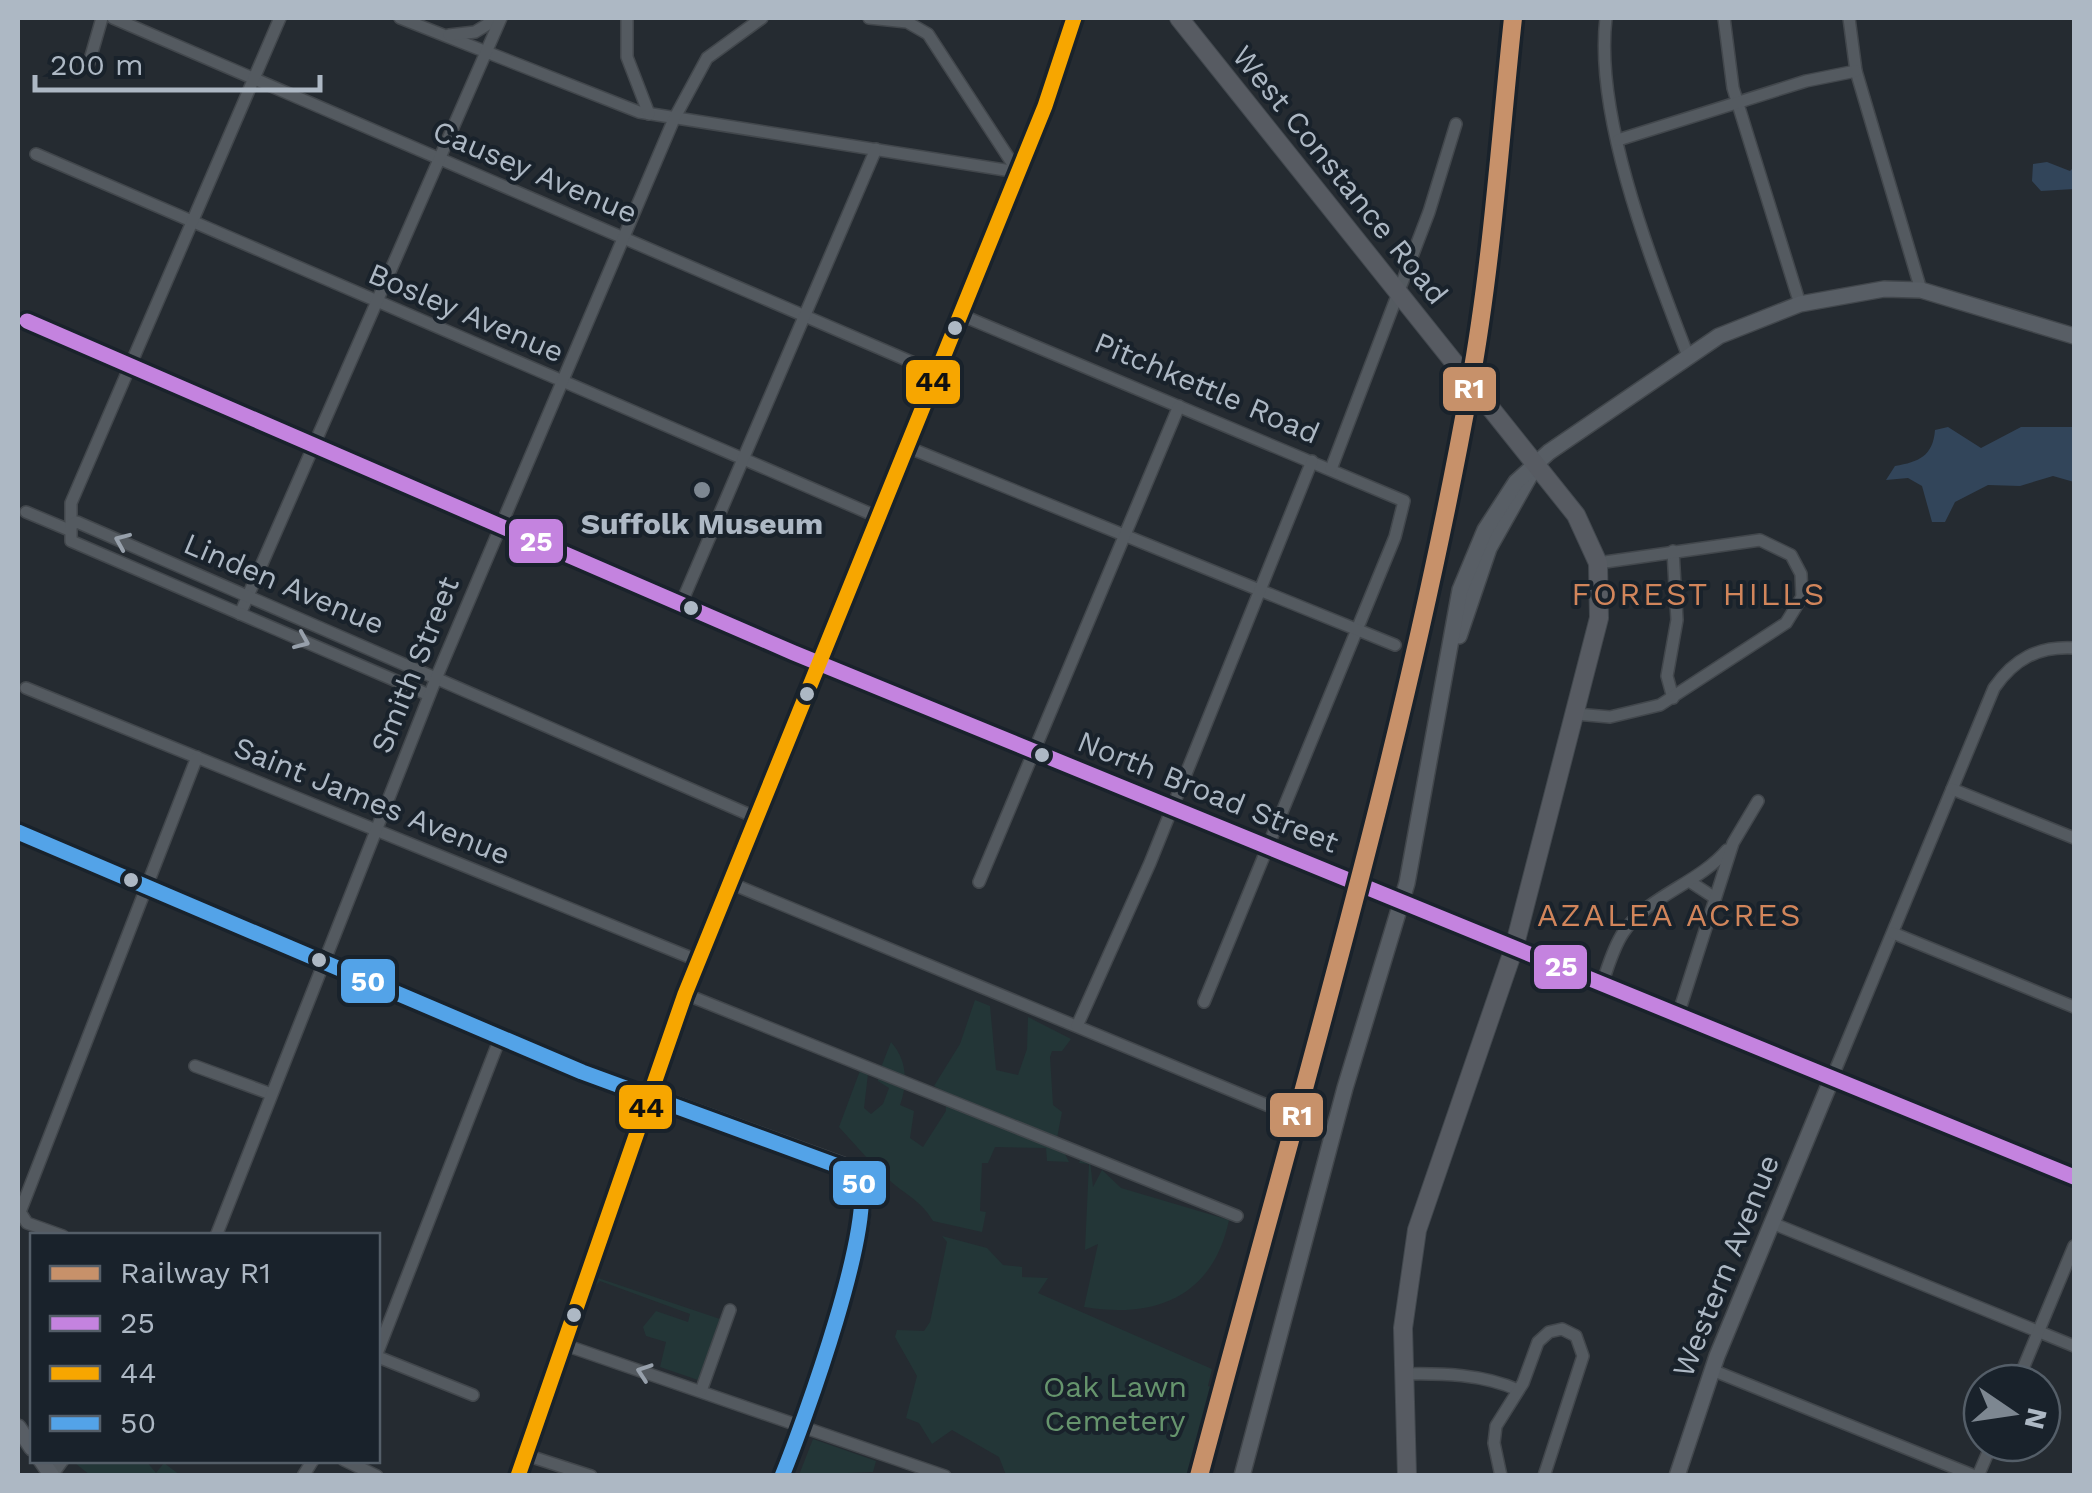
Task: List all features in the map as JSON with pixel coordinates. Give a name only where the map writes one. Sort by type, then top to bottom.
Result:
[{"type":"main road","name":"West Constance Road","points":[[1178,18],[1398,290],[1543,457],[1576,514],[1598,563],[1600,618],[1514,948],[1419,1221],[1406,1290],[1402,1374],[1407,1476]]},
{"type":"main road","name":"West Constance Road","points":[[1406,1433],[1413,1443],[1418,1476]]},
{"type":"street","points":[[88,64],[102,18]]},
{"type":"street","name":"Causey Avenue","points":[[113,18],[937,373]]},
{"type":"street","points":[[70,527],[71,503],[280,18]]},
{"type":"street","points":[[400,18],[649,114],[1018,172]]},
{"type":"street","points":[[412,18],[424,28]]},
{"type":"street","points":[[440,34],[475,32],[500,18]]},
{"type":"street","points":[[240,614],[500,18]]},
{"type":"street","points":[[627,18],[627,57],[649,114]]},
{"type":"street","name":"Smith Street","points":[[217,1233],[437,676],[674,120],[707,58],[762,18]]},
{"type":"street","points":[[869,18],[924,22],[1018,172]]},
{"type":"street","points":[[518,1476],[698,961],[961,315],[1074,18]]},
{"type":"street","points":[[1606,18],[1602,69],[1618,140],[1688,356]]},
{"type":"street","points":[[1724,18],[1725,54],[1737,102],[1800,304]]},
{"type":"street","points":[[1850,18],[1856,71],[1921,290]]},
{"type":"street","points":[[1618,140],[1737,102],[1856,71]]},
{"type":"street","points":[[1330,469],[1429,212],[1456,124]]},
{"type":"street","points":[[680,604],[876,150]]},
{"type":"street","name":"Bosley Avenue","points":[[36,154],[878,517]]},
{"type":"street","points":[[1242,1476],[1345,1088],[1399,913],[1450,659],[1456,605],[1479,543],[1516,482],[1543,457],[1688,356],[1745,322],[1800,304],[1884,289],[1921,290],[2074,336]]},
{"type":"street","name":"Pitchkettle Road","points":[[961,315],[1400,498],[1405,506],[1398,528],[1357,628]]},
{"type":"street","points":[[26,321],[820,663]]},
{"type":"street","points":[[980,882],[1179,406]]},
{"type":"street","points":[[907,447],[1395,644]]},
{"type":"street","points":[[1077,1026],[1172,808],[1312,461]]},
{"type":"street","name":"Linden Avenue","points":[[26,512],[70,527]]},
{"type":"street","name":"Linden Avenue","points":[[70,527],[78,522],[757,818]]},
{"type":"street","name":"Linden Avenue","points":[[70,527],[70,541],[430,695]]},
{"type":"street","points":[[1576,714],[1627,715],[1673,698],[1786,623],[1799,606],[1803,584],[1792,556],[1760,540],[1598,563]]},
{"type":"street","points":[[1673,698],[1666,676],[1677,620],[1674,551]]},
{"type":"street","points":[[1204,1002],[1357,628]]},
{"type":"street","points":[[1832,1078],[1985,704],[2014,663],[2035,652],[2074,648]]},
{"type":"street","name":"North Broad Street","points":[[820,663],[2074,1177]]},
{"type":"street","name":"Saint James Avenue","points":[[26,688],[698,961]]},
{"type":"street","points":[[56,1233],[24,1220],[20,1212],[197,757]]},
{"type":"street","points":[[1952,789],[2074,838]]},
{"type":"street","points":[[1678,1015],[1732,843],[1758,801]]},
{"type":"street","points":[[18,832],[500,1038],[846,1166],[862,1180],[863,1196],[849,1270],[802,1426],[782,1476]]},
{"type":"street","points":[[1602,984],[1617,942],[1632,921],[1689,881],[1732,843]]},
{"type":"street","points":[[1689,881],[1715,898]]},
{"type":"street","points":[[730,883],[1269,1106]]},
{"type":"street","points":[[1893,933],[2074,1007]]},
{"type":"street","points":[[686,994],[1237,1216]]},
{"type":"street","points":[[380,1349],[500,1038]]},
{"type":"street","points":[[195,1066],[272,1094]]},
{"type":"street","name":"Western Avenue","points":[[1676,1476],[1712,1370],[1832,1078]]},
{"type":"street","points":[[1772,1223],[2074,1346]]},
{"type":"street","points":[[2025,1363],[2074,1246]]},
{"type":"street","points":[[701,1391],[730,1310]]},
{"type":"street","points":[[1501,1476],[1494,1435],[1542,1337],[1562,1328],[1576,1336],[1583,1356],[1544,1476]]},
{"type":"street","points":[[565,1345],[944,1476]]},
{"type":"street","points":[[380,1355],[473,1395]]},
{"type":"street","points":[[1712,1370],[1976,1476]]},
{"type":"street","points":[[1402,1374],[1484,1378],[1518,1390]]},
{"type":"street","points":[[526,1455],[592,1476]]},
{"type":"street","points":[[350,1463],[377,1476]]},
{"type":"green space","points":[[975,1000],[990,1006],[996,1070],[1018,1075],[1027,1049],[1028,1017],[1071,1039],[1062,1051],[1052,1051],[1050,1057],[1053,1105],[1062,1112],[1057,1138],[1069,1162],[1047,1161],[1046,1148],[995,1147],[988,1163],[982,1163],[980,1211],[986,1212],[982,1232],[933,1221],[922,1206],[882,1173],[881,1162],[867,1158],[839,1127],[861,1068],[868,1074],[864,1108],[871,1114],[883,1104],[889,1088],[878,1081],[878,1075],[891,1042],[904,1072],[900,1105],[914,1111],[910,1138],[923,1147],[946,1111],[946,1093],[934,1086],[960,1044]]},
{"type":"green space","points":[[1081,1158],[1090,1161],[1093,1187],[1102,1170],[1121,1188],[1229,1220],[1210,1268],[1195,1285],[1157,1305],[1110,1310],[1084,1307],[1098,1244],[1085,1250],[1089,1164],[1079,1163]]},
{"type":"green space","name":"Oak Lawn Cemetery","points":[[942,1236],[987,1248],[1003,1265],[1022,1267],[1022,1277],[1048,1278],[1038,1293],[1212,1369],[1208,1386],[1218,1389],[1194,1475],[1006,1475],[999,1457],[952,1430],[932,1444],[919,1423],[906,1418],[917,1376],[895,1337],[897,1330],[924,1331],[930,1322],[947,1242]]},
{"type":"green space","points":[[598,1278],[720,1319],[698,1380],[660,1367],[666,1342],[646,1336],[643,1327],[656,1311],[688,1322],[690,1314],[600,1281],[595,1286]]},
{"type":"green space","points":[[813,1439],[876,1461],[873,1472],[799,1475]]},
{"type":"green space","points":[[75,1463],[148,1463],[156,1473],[164,1463],[180,1475],[90,1475]]},
{"type":"water","points":[[2047,162],[2070,171],[2074,167],[2074,189],[2041,191],[2032,181],[2033,164]]},
{"type":"water","points":[[1948,427],[1981,448],[2021,427],[2074,427],[2074,482],[2053,476],[2020,486],[1988,485],[1955,502],[1945,522],[1932,522],[1922,486],[1908,478],[1886,480],[1895,466],[1918,460],[1928,452],[1935,430]]},
{"type":"rail line","name":"R1","points":[[1199,1476],[1381,797],[1443,523],[1484,294],[1513,18]]},
{"type":"transit line","name":"44","points":[[518,1476],[685,994],[1045,106],[1074,18]]},
{"type":"transit line","name":"25","points":[[27,321],[794,653],[2074,1177]]},
{"type":"transit line","name":"50","points":[[18,832],[582,1072],[857,1173],[862,1194],[849,1273],[821,1369],[782,1476]]},
{"type":"place","name":"Suffolk Museum","points":[[702,490]]},
{"type":"district","name":"FOREST HILLS","points":[[1699,594]]},
{"type":"district","name":"AZALEA ACRES","points":[[1670,915]]}]
